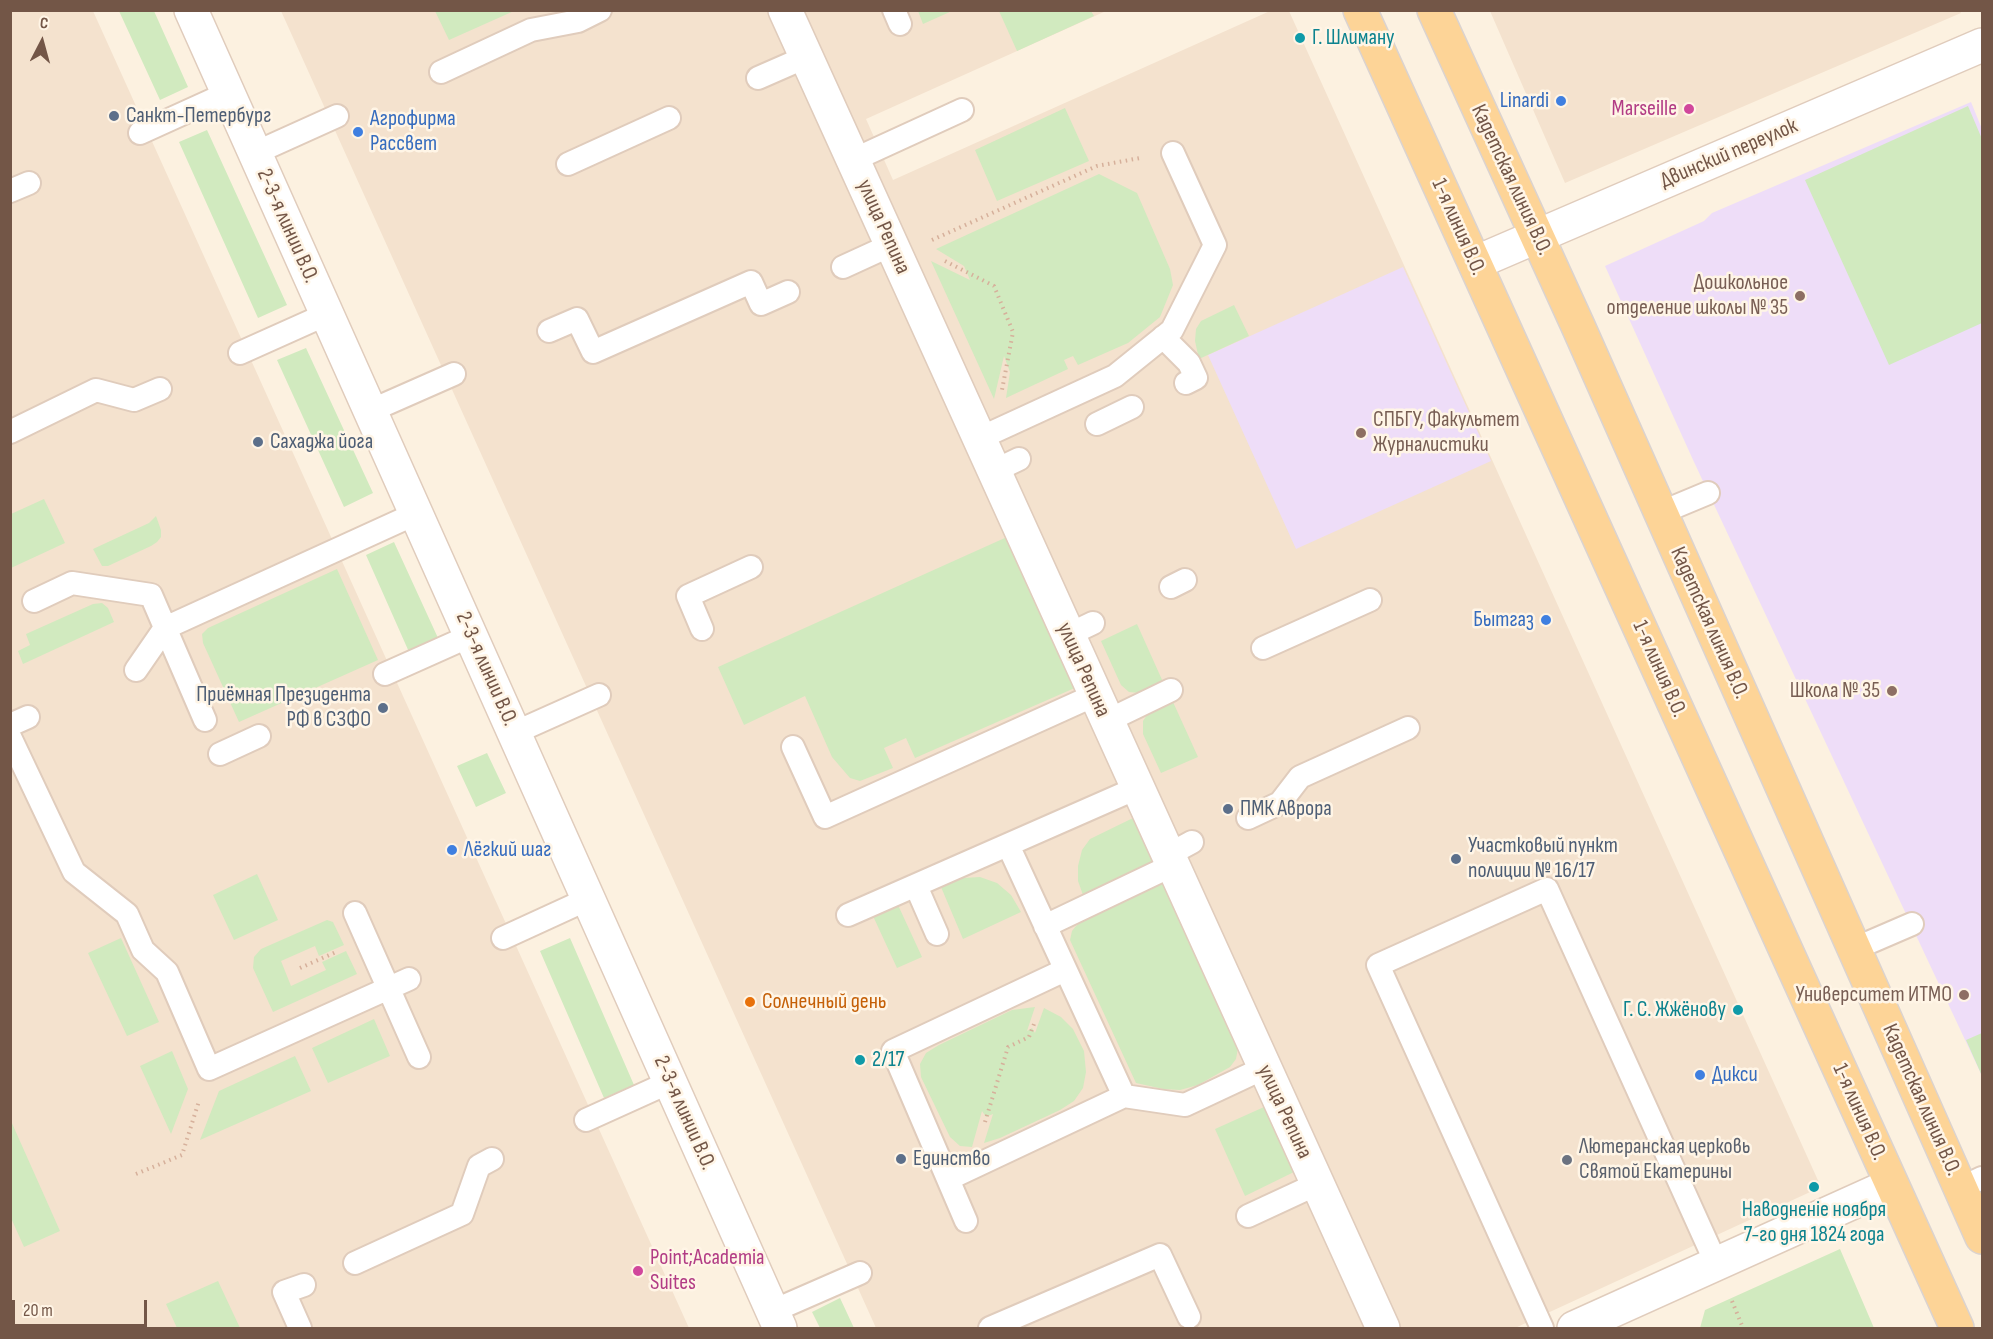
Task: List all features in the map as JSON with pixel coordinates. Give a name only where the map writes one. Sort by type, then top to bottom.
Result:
[{"type":"main road","name":"1-я линия В.О.","points":[[1360,10],[1957,1329]]},
{"type":"main road","name":"Кадетская линия В.О.","points":[[1434,10],[1854,949],[1972,1183],[1983,1237]]},
{"type":"street","name":"2-3-я линии В.О.","points":[[190,10],[777,1320]]},
{"type":"street","name":"улица Репина","points":[[793,13],[806,57],[978,439],[1006,465],[1080,629],[1101,708],[1137,788],[1178,854],[1264,1068],[1383,1329]]},
{"type":"street","name":"Двинский переулок","points":[[1475,263],[1983,45]]},
{"type":"street","points":[[1574,1329],[1891,1185]]},
{"type":"lane","points":[[441,72],[531,30],[578,21],[600,10]]},
{"type":"lane","points":[[758,78],[806,57]]},
{"type":"lane","points":[[140,133],[228,93]]},
{"type":"lane","points":[[852,160],[962,110]]},
{"type":"lane","points":[[255,153],[337,116]]},
{"type":"lane","points":[[568,164],[669,118]]},
{"type":"lane","points":[[978,439],[1114,376],[1172,330],[1215,245],[1173,153]]},
{"type":"lane","points":[[843,267],[894,251]]},
{"type":"lane","points":[[549,331],[577,319],[593,352],[751,282],[761,304],[788,292]]},
{"type":"lane","points":[[240,353],[327,314]]},
{"type":"lane","points":[[1163,337],[1189,363],[1196,378],[1186,383]]},
{"type":"lane","points":[[370,411],[454,374]]},
{"type":"lane","points":[[10,432],[96,390],[134,400],[160,389]]},
{"type":"lane","points":[[1097,424],[1132,407]]},
{"type":"lane","points":[[1660,513],[1708,493]]},
{"type":"lane","points":[[136,670],[165,628],[416,514]]},
{"type":"lane","points":[[702,629],[688,596],[751,567]]},
{"type":"lane","points":[[34,601],[72,583],[151,595],[205,720]]},
{"type":"lane","points":[[1263,648],[1370,600]]},
{"type":"lane","points":[[385,674],[470,636]]},
{"type":"lane","points":[[794,747],[825,817],[1101,708],[1171,690]]},
{"type":"lane","points":[[514,733],[599,695]]},
{"type":"lane","points":[[1248,818],[1280,803],[1299,777],[1408,728]]},
{"type":"lane","points":[[220,754],[259,736]]},
{"type":"lane","points":[[10,737],[74,872],[127,914],[143,950],[167,972],[209,1069],[399,984]]},
{"type":"lane","points":[[848,915],[1137,788]]},
{"type":"lane","points":[[1008,845],[1045,926],[1058,973],[1124,1096]]},
{"type":"lane","points":[[1045,926],[1178,854]]},
{"type":"lane","points":[[916,885],[937,934]]},
{"type":"lane","points":[[1542,1329],[1378,965],[1547,889],[1716,1263]]},
{"type":"lane","points":[[503,938],[588,899]]},
{"type":"lane","points":[[355,913],[399,984],[419,1058]]},
{"type":"lane","points":[[1854,949],[1912,924]]},
{"type":"lane","points":[[966,1221],[893,1051],[1058,973]]},
{"type":"lane","points":[[948,1179],[1124,1096],[1185,1105],[1264,1068]]},
{"type":"lane","points":[[586,1119],[670,1082]]},
{"type":"lane","points":[[355,1263],[462,1214],[479,1166],[492,1160]]},
{"type":"lane","points":[[1248,1215],[1317,1184]]},
{"type":"lane","points":[[990,1329],[1160,1255],[1189,1317]]},
{"type":"lane","points":[[777,1320],[860,1273]]},
{"type":"lane","points":[[300,1329],[284,1292],[304,1285]]},
{"type":"path","points":[[894,251],[1097,166],[1173,153]]},
{"type":"path","points":[[894,251],[932,254],[994,286],[1014,332],[1000,400],[978,439]]},
{"type":"path","points":[[971,1168],[1008,1047],[1029,1037],[1058,973]]},
{"type":"path","points":[[136,1174],[182,1155],[209,1069]]},
{"type":"shaded area","points":[[10,11],[93,11],[689,1328],[11,1328]]},
{"type":"shaded area","points":[[281,11],[1106,11],[866,119],[893,180],[1270,11],[1289,11],[1821,1187],[1515,1328],[876,1328]]},
{"type":"shaded area","points":[[1490,11],[1960,11],[1961,13],[1565,183]]},
{"type":"shaded area","points":[[1971,102],[1982,129],[1982,1076],[1694,462],[1605,266],[1704,221],[1712,213]]},
{"type":"shaded area","name":"СПБГУ, Факультет Журналистики","points":[[1403,267],[1491,461],[1296,549],[1208,355]]},
{"type":"green space","points":[[918,10],[952,11],[923,24]]},
{"type":"green space","points":[[119,11],[154,11],[188,87],[160,100]]},
{"type":"green space","points":[[435,11],[514,11],[449,40]]},
{"type":"green space","points":[[999,11],[1091,11],[1094,16],[1017,51]]},
{"type":"green space","points":[[1968,106],[1982,139],[1982,323],[1889,365],[1805,180]]},
{"type":"green space","points":[[1065,108],[1089,161],[997,201],[975,150]]},
{"type":"green space","points":[[207,130],[287,305],[258,318],[179,142]]},
{"type":"green space","points":[[1099,174],[1137,193],[1170,269],[1173,285],[1160,317],[1128,343],[1078,365],[1073,356],[1064,360],[1068,369],[1006,398],[1010,372],[1004,356],[994,399],[931,261],[970,280],[964,266],[936,249]]},
{"type":"green space","points":[[1234,305],[1249,336],[1199,359],[1195,341],[1196,329],[1201,321]]},
{"type":"green space","points":[[306,348],[373,493],[344,507],[277,360]]},
{"type":"green space","points":[[44,499],[65,543],[11,568],[11,514]]},
{"type":"green space","points":[[156,516],[161,530],[161,537],[157,542],[108,566],[102,566],[93,549],[149,523]]},
{"type":"green space","points":[[1007,537],[1077,687],[915,758],[906,738],[884,748],[893,768],[860,781],[850,778],[832,757],[805,696],[744,725],[718,667]]},
{"type":"green space","points":[[394,542],[438,638],[409,652],[366,555]]},
{"type":"green space","points":[[337,569],[378,660],[239,722],[203,643],[202,634],[208,628]]},
{"type":"green space","points":[[102,603],[108,608],[114,622],[23,664],[18,651],[30,645],[26,634],[93,604]]},
{"type":"green space","points":[[1137,624],[1163,682],[1139,693],[1129,692],[1121,685],[1101,641]]},
{"type":"green space","points":[[1173,702],[1198,757],[1161,773],[1143,734],[1143,721],[1149,712]]},
{"type":"green space","points":[[487,753],[506,793],[476,807],[457,766]]},
{"type":"green space","points":[[1133,818],[1153,861],[1083,895],[1078,881],[1078,866],[1082,850],[1090,839]]},
{"type":"green space","points":[[257,874],[278,920],[234,940],[213,895]]},
{"type":"green space","points":[[980,877],[997,883],[1011,895],[1021,912],[963,939],[941,887],[963,878]]},
{"type":"green space","points":[[1162,882],[1238,1048],[1236,1059],[1230,1067],[1198,1085],[1180,1090],[1136,1083],[1070,940],[1072,931],[1088,917]]},
{"type":"green space","points":[[898,905],[922,957],[897,968],[873,916]]},
{"type":"green space","points":[[327,920],[333,922],[344,945],[319,956],[315,946],[281,961],[291,986],[326,970],[322,962],[346,951],[357,974],[273,1012],[253,968],[254,957],[261,949]]},
{"type":"green space","points":[[121,938],[159,1022],[127,1036],[88,953]]},
{"type":"green space","points":[[570,938],[634,1085],[604,1098],[540,951]]},
{"type":"green space","points":[[1035,1007],[1027,1031],[1032,1028],[1035,1033],[1044,1008],[1061,1017],[1073,1029],[1084,1051],[1086,1072],[1083,1088],[1074,1101],[1060,1110],[984,1143],[993,1114],[986,1117],[982,1111],[972,1147],[960,1146],[950,1137],[921,1077],[920,1064],[926,1053],[939,1045],[1012,1010]]},
{"type":"green space","points":[[374,1019],[390,1056],[328,1083],[312,1048]]},
{"type":"green space","points":[[1982,1033],[1982,1076],[1966,1040]]},
{"type":"green space","points":[[172,1051],[188,1089],[171,1134],[140,1066]]},
{"type":"green space","points":[[295,1056],[311,1091],[200,1140],[219,1091]]},
{"type":"green space","points":[[1264,1107],[1294,1172],[1245,1196],[1215,1129]]},
{"type":"green space","points":[[11,1121],[60,1231],[24,1247],[11,1218]]},
{"type":"green space","points":[[1840,1249],[1874,1328],[1700,1328],[1705,1310]]},
{"type":"green space","points":[[218,1281],[240,1328],[177,1328],[166,1304]]},
{"type":"green space","points":[[840,1298],[854,1328],[820,1328],[812,1312]]},
{"type":"place","name":"Г. Шлиману","points":[[1300,38]]},
{"type":"place","name":"Linardi","points":[[1561,101]]},
{"type":"place","name":"Marseille","points":[[1689,109]]},
{"type":"place","name":"Санкт-Петербург","points":[[114,116]]},
{"type":"place","name":"Агрофирма Рассвет","points":[[358,132]]},
{"type":"place","name":"Дошкольное отделение школы № 35","points":[[1800,296]]},
{"type":"place","name":"СПБГУ, Факультет Журналистики","points":[[1361,433]]},
{"type":"place","name":"Сахаджа йога","points":[[258,442]]},
{"type":"place","name":"Бытгаз","points":[[1546,620]]},
{"type":"place","name":"Школа № 35","points":[[1892,691]]},
{"type":"place","name":"Приёмная Президента РФ в СЗФО","points":[[383,708]]},
{"type":"place","name":"ПМК Аврора","points":[[1228,809]]},
{"type":"place","name":"Лёгкий шаг","points":[[452,850]]},
{"type":"place","name":"Участковый пункт полиции № 16/17","points":[[1456,859]]},
{"type":"place","name":"Университет ИТМО","points":[[1964,995]]},
{"type":"place","name":"Солнечный день","points":[[750,1002]]},
{"type":"place","name":"Г. С. Жжёнову","points":[[1738,1010]]},
{"type":"place","name":"2/17","points":[[860,1060]]},
{"type":"place","name":"Дикси","points":[[1700,1075]]},
{"type":"place","name":"Единство","points":[[901,1159]]},
{"type":"place","name":"Лютеранская церковь Святой Екатерины","points":[[1567,1160]]},
{"type":"place","name":"Наводненiе ноября 7-го дня 1824 года","points":[[1814,1187]]},
{"type":"place","name":"Point;Academia Suites","points":[[638,1271]]}]
